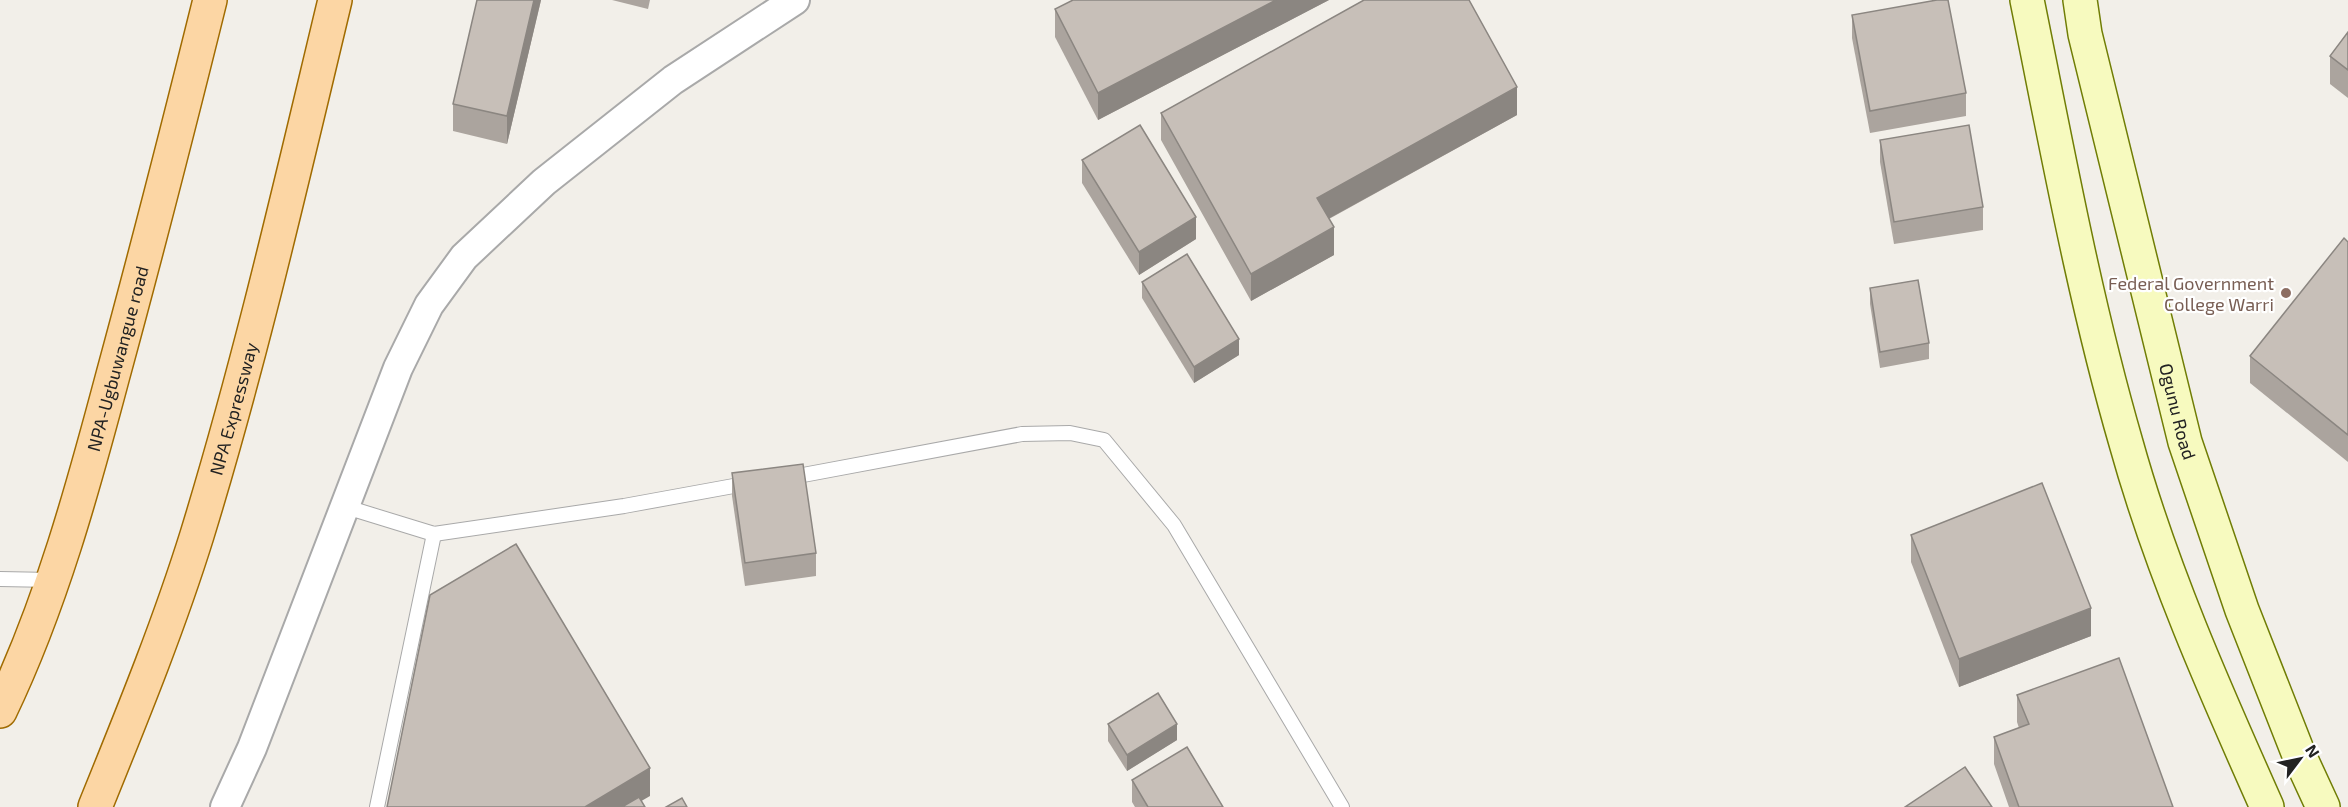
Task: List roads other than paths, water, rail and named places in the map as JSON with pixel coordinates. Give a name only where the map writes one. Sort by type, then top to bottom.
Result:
[{"type":"main road","name":"NPA-Ugbuwangue road","points":[[0,711],[14,682],[52,580],[90,460],[210,0]]},
{"type":"main road","name":"NPA Expressway","points":[[95,807],[139,698],[196,537],[256,327],[335,0]]},
{"type":"main road","points":[[2027,0],[2088,297],[2126,445],[2184,616],[2267,807]]},
{"type":"main road","name":"Ogunu Road","points":[[2080,0],[2088,45],[2185,442],[2242,610],[2299,755],[2323,807]]},
{"type":"street","points":[[225,807],[252,748],[343,506],[398,368],[429,305],[464,257],[544,182],[672,80],[795,0]]},
{"type":"lane","points":[[343,506],[434,534],[624,506],[1022,434],[1070,433],[1104,440],[1174,525],[1342,807]]},
{"type":"lane","points":[[376,807],[434,534]]},
{"type":"lane","points":[[0,579],[52,580]]},
{"type":"place","name":"Federal Government College Warri","points":[[2286,293]]}]
